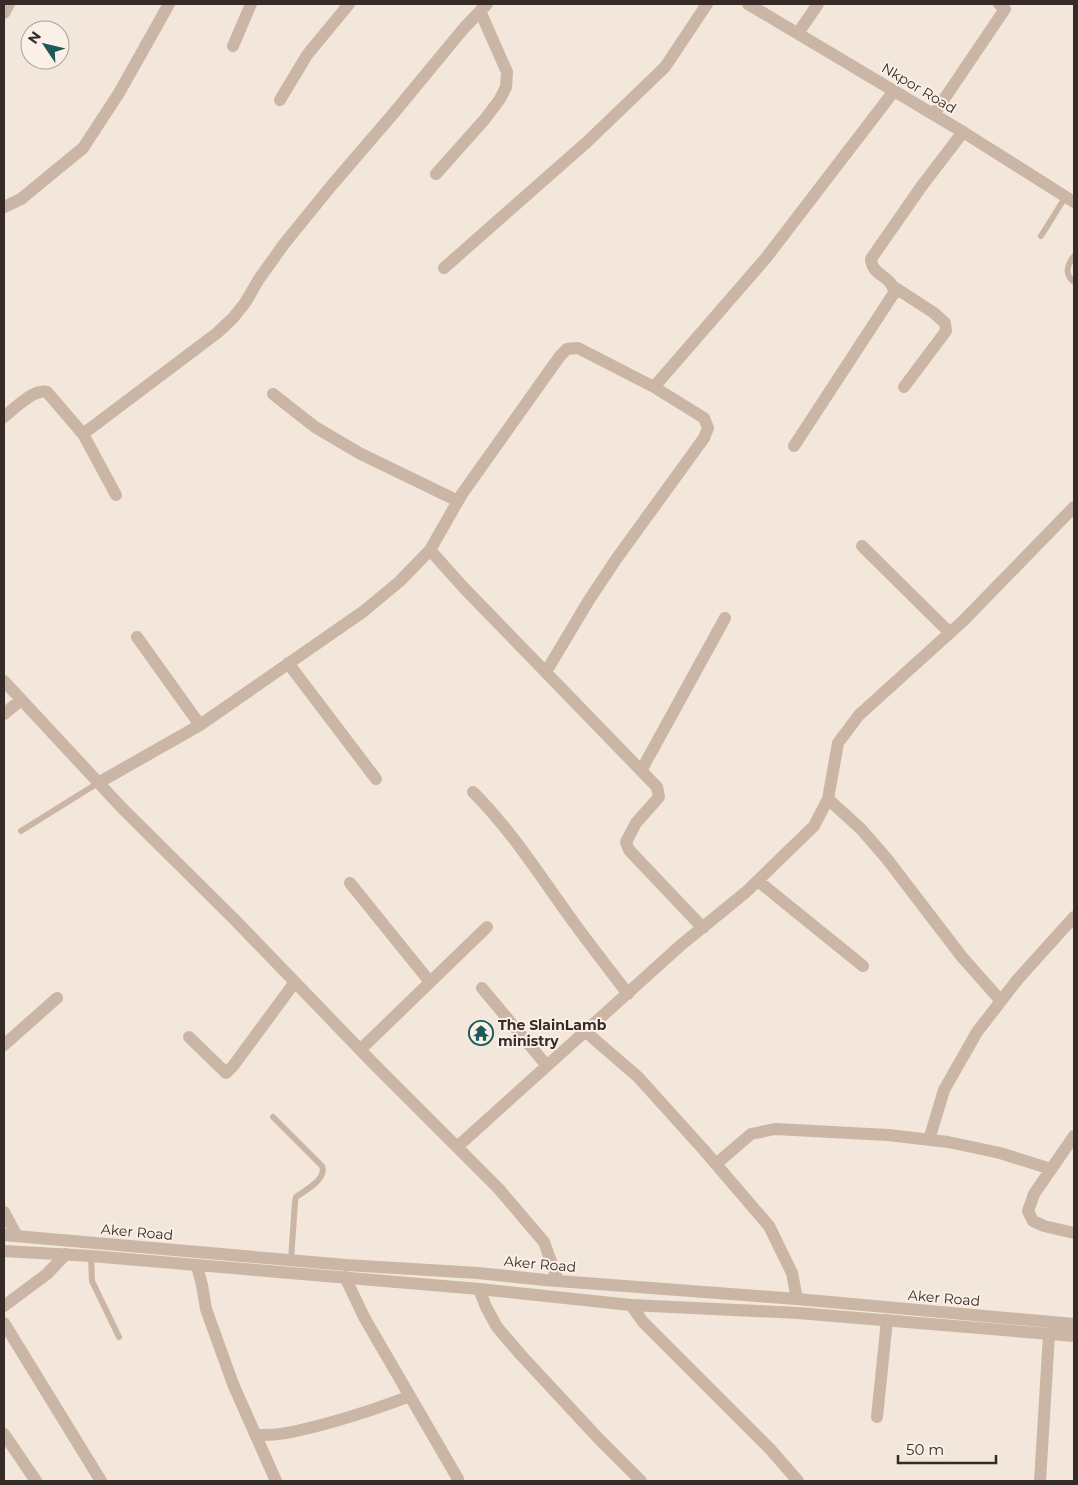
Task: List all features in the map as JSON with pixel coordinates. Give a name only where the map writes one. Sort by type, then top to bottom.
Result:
[{"type":"street","points":[[4,13],[9,4]]},
{"type":"street","points":[[4,207],[21,199],[83,148],[119,93],[169,4]]},
{"type":"street","points":[[233,46],[251,4]]},
{"type":"street","points":[[280,100],[307,55],[349,4]]},
{"type":"street","points":[[444,268],[587,142],[666,66],[707,4]]},
{"type":"street","name":"Nkpor Road","points":[[748,4],[934,114],[1070,199]]},
{"type":"street","points":[[798,34],[818,4]]},
{"type":"street","points":[[934,114],[1005,9],[999,4]]},
{"type":"street","points":[[83,434],[233,318],[284,244],[464,28],[484,7],[507,72],[506,87],[500,99],[485,119],[436,174]]},
{"type":"street","points":[[654,387],[766,258],[894,91]]},
{"type":"street","points":[[904,387],[946,331],[946,324],[934,312],[894,287],[888,279],[874,270],[871,259],[962,132]]},
{"type":"street","points":[[794,446],[894,293],[894,287]]},
{"type":"street","points":[[98,783],[200,725],[364,611],[400,581],[430,550],[458,501],[555,363],[567,349],[578,348],[654,387],[704,418],[708,428],[704,438],[617,558],[546,672]]},
{"type":"street","points":[[4,416],[34,394],[44,390],[83,434],[116,495]]},
{"type":"street","points":[[272,394],[315,427],[359,453],[458,501]]},
{"type":"street","points":[[457,1147],[628,994],[746,892],[814,826],[828,799],[838,743],[859,715],[950,633],[1074,506]]},
{"type":"street","points":[[862,546],[950,633]]},
{"type":"street","points":[[430,550],[464,588],[642,769],[657,787],[659,797],[636,823],[626,842],[629,850],[703,928]]},
{"type":"street","points":[[642,769],[725,618]]},
{"type":"street","points":[[137,637],[200,725]]},
{"type":"street","points":[[288,663],[376,778]]},
{"type":"street","points":[[4,681],[98,783],[498,1188],[544,1242],[558,1281]]},
{"type":"street","points":[[4,714],[21,700]]},
{"type":"street","points":[[473,792],[495,814],[519,845],[572,921],[628,994]]},
{"type":"street","points":[[828,799],[861,829],[887,859],[962,957],[1001,1001]]},
{"type":"street","points":[[758,881],[863,966]]},
{"type":"street","points":[[350,883],[430,982]]},
{"type":"street","points":[[929,1140],[944,1090],[977,1032],[1018,979],[1074,917]]},
{"type":"street","points":[[360,1050],[487,927]]},
{"type":"street","points":[[189,1037],[226,1073],[295,982]]},
{"type":"street","points":[[482,988],[547,1066]]},
{"type":"street","points":[[4,1045],[57,998]]},
{"type":"street","points":[[586,1032],[638,1076],[769,1226],[792,1273],[797,1299]]},
{"type":"street","points":[[716,1164],[751,1134],[775,1129],[888,1135],[948,1142],[1000,1153],[1051,1169]]},
{"type":"street","points":[[1074,1136],[1034,1194],[1028,1211],[1034,1221],[1044,1226],[1074,1233]]},
{"type":"street","points":[[4,1212],[10,1236]]},
{"type":"street","name":"Aker Road","points":[[10,1236],[291,1260],[797,1299],[1074,1324]]},
{"type":"street","name":"Aker Road","points":[[4,1251],[66,1254],[345,1277],[631,1305],[798,1313],[1074,1336]]},
{"type":"street","points":[[4,1306],[47,1274],[66,1254]]},
{"type":"street","points":[[269,1258],[269,1272]]},
{"type":"street","points":[[197,1266],[206,1310],[234,1384],[276,1481]]},
{"type":"street","points":[[345,1277],[364,1317],[458,1481]]},
{"type":"street","points":[[479,1289],[497,1327],[598,1438],[642,1481]]},
{"type":"street","points":[[631,1305],[643,1322],[770,1449],[798,1481]]},
{"type":"street","points":[[877,1417],[886,1320]]},
{"type":"street","points":[[4,1323],[101,1481]]},
{"type":"street","points":[[1040,1481],[1050,1335]]},
{"type":"street","points":[[256,1435],[275,1436],[315,1426],[373,1411],[410,1396]]},
{"type":"street","points":[[4,1434],[36,1481]]},
{"type":"lane","points":[[1041,236],[1070,199]]},
{"type":"lane","points":[[1074,256],[1067,271],[1069,278],[1074,282]]},
{"type":"lane","points":[[21,831],[98,783]]},
{"type":"lane","points":[[272,1117],[322,1166],[324,1171],[322,1177],[296,1197],[291,1260]]},
{"type":"lane","points":[[91,1256],[92,1281],[119,1336]]},
{"type":"place","name":"The SlainLamb ministry","points":[[481,1033]]}]
